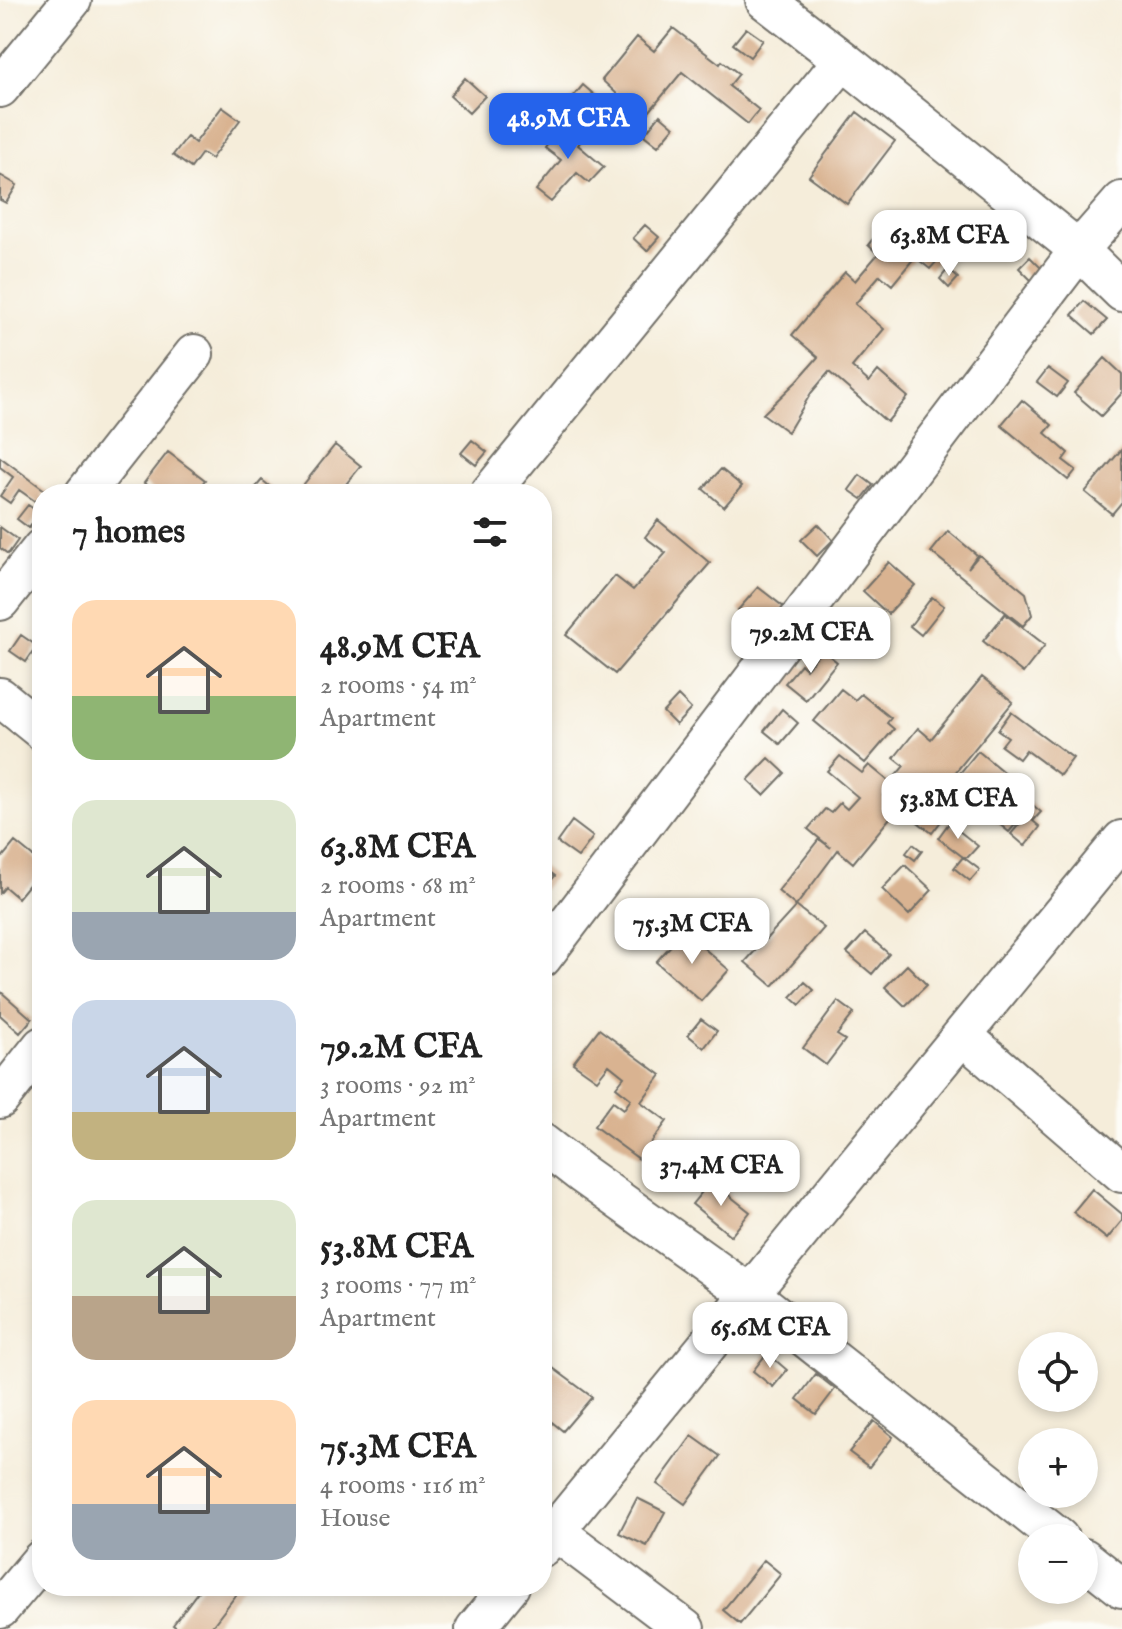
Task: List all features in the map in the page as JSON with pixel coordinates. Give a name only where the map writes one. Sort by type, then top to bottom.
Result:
[{"type":"street","points":[[0,88],[72,0]]},
{"type":"street","points":[[765,0],[1079,250],[1122,292]]},
{"type":"street","points":[[497,484],[843,60]]},
{"type":"street","points":[[552,945],[1079,250],[1122,201]]},
{"type":"street","points":[[92,484],[194,354]]},
{"type":"street","points":[[0,601],[32,561]]},
{"type":"street","points":[[0,697],[32,723]]},
{"type":"street","points":[[552,1535],[1122,840]]},
{"type":"street","points":[[962,1035],[1122,1173]]},
{"type":"street","points":[[0,1099],[32,1059]]},
{"type":"street","points":[[552,1151],[750,1294],[1041,1524]]},
{"type":"street","points":[[552,1541],[685,1629]]},
{"type":"street","points":[[1098,1569],[1122,1588]]},
{"type":"street","points":[[0,1609],[32,1571]]},
{"type":"street","points":[[475,1629],[502,1596]]},
{"type":"building","points":[[673,28],[720,64],[722,61],[739,74],[729,86],[759,110],[748,124],[682,72],[635,129],[607,106],[617,94],[602,80],[637,37],[654,51]]},
{"type":"building","points":[[746,28],[763,40],[750,57],[733,44]]},
{"type":"building","points":[[465,78],[485,96],[469,113],[450,96]]},
{"type":"building","points":[[583,85],[607,106],[586,133],[561,111]]},
{"type":"building","points":[[222,107],[240,120],[211,159],[202,153],[191,168],[173,155],[187,137],[195,143]]},
{"type":"building","points":[[857,112],[895,141],[847,204],[809,176]]},
{"type":"building","points":[[660,115],[674,127],[658,146],[644,135]]},
{"type":"building","points":[[567,120],[586,134],[578,145],[604,167],[589,183],[577,173],[551,202],[536,190],[561,160],[545,148]]},
{"type":"building","points":[[0,175],[17,185],[6,203],[0,200]]},
{"type":"building","points":[[929,222],[954,242],[930,269],[915,257],[892,285],[880,275],[855,304],[884,329],[852,367],[869,382],[878,371],[908,397],[887,422],[829,372],[811,393],[788,432],[763,414],[818,357],[792,335],[845,272],[855,281],[878,254],[868,245],[881,229],[905,250]]},
{"type":"building","points":[[645,225],[659,237],[647,251],[633,238]]},
{"type":"building","points":[[1030,257],[1045,272],[1034,283],[1019,268]]},
{"type":"building","points":[[948,269],[958,278],[949,288],[940,279]]},
{"type":"building","points":[[1084,301],[1107,320],[1094,334],[1072,315]]},
{"type":"building","points":[[1105,358],[1122,374],[1122,393],[1101,416],[1074,393]]},
{"type":"building","points":[[1048,368],[1068,383],[1057,397],[1037,382]]},
{"type":"building","points":[[1022,400],[1052,425],[1045,433],[1068,453],[1063,460],[1076,470],[1068,480],[1001,425]]},
{"type":"building","points":[[472,440],[487,452],[476,465],[461,453]]},
{"type":"building","points":[[335,445],[361,466],[346,484],[304,484]]},
{"type":"building","points":[[1122,449],[1122,502],[1112,514],[1085,492]]},
{"type":"building","points":[[168,452],[205,480],[202,484],[144,483]]},
{"type":"building","points":[[0,457],[36,484],[32,484],[32,499],[19,490],[10,503],[0,496],[13,477],[0,467]]},
{"type":"building","points":[[721,469],[742,486],[724,507],[703,489]]},
{"type":"building","points":[[860,475],[873,485],[862,499],[849,490]]},
{"type":"building","points":[[28,505],[32,508],[29,528],[17,519]]},
{"type":"building","points":[[658,520],[710,563],[615,674],[566,635],[615,576],[633,590],[666,553],[645,537]]},
{"type":"building","points":[[818,524],[833,540],[817,556],[801,540]]},
{"type":"building","points":[[0,527],[18,540],[8,554],[0,548]]},
{"type":"building","points":[[948,531],[977,555],[968,568],[979,555],[1026,593],[1032,615],[1023,626],[931,552]]},
{"type":"building","points":[[889,562],[915,585],[888,614],[863,591]]},
{"type":"building","points":[[758,587],[785,608],[765,632],[738,610]]},
{"type":"building","points":[[932,597],[944,606],[921,635],[910,626]]},
{"type":"building","points":[[1005,614],[1045,645],[1023,673],[983,641]]},
{"type":"building","points":[[21,635],[32,643],[32,653],[26,662],[10,651]]},
{"type":"building","points":[[822,650],[837,662],[806,700],[785,683],[801,664],[806,669]]},
{"type":"building","points":[[982,677],[1013,702],[927,807],[893,779],[904,766],[894,758],[918,728],[931,739]]},
{"type":"building","points":[[841,689],[855,700],[861,694],[891,718],[887,723],[894,729],[865,763],[814,721]]},
{"type":"building","points":[[678,696],[691,709],[676,725],[663,712]]},
{"type":"building","points":[[782,709],[798,723],[780,744],[764,731]]},
{"type":"building","points":[[1011,712],[1073,758],[1060,775],[1026,750],[1019,759],[1001,746],[1008,737],[998,730]]},
{"type":"building","points":[[978,751],[1019,785],[1007,800],[1024,814],[1009,832],[951,784]]},
{"type":"building","points":[[840,756],[862,773],[869,765],[892,784],[883,795],[899,807],[853,863],[838,850],[796,906],[778,891],[819,839],[831,848],[808,829],[825,809],[831,813],[840,803],[847,809],[858,797],[827,771]]},
{"type":"building","points":[[769,758],[785,773],[764,795],[748,780]]},
{"type":"building","points":[[1027,800],[1041,812],[1033,821],[1040,827],[1025,846],[1011,834],[1028,814],[1020,808]]},
{"type":"building","points":[[920,803],[942,820],[932,833],[910,816]]},
{"type":"building","points":[[572,821],[593,837],[578,857],[557,842]]},
{"type":"building","points":[[949,823],[978,846],[968,857],[963,857],[938,838]]},
{"type":"building","points":[[15,842],[32,856],[32,881],[18,898],[5,887],[0,893],[0,860]]},
{"type":"building","points":[[913,844],[922,851],[915,860],[906,853]]},
{"type":"building","points":[[963,857],[980,870],[970,881],[954,868]]},
{"type":"building","points":[[905,865],[932,890],[909,915],[882,889]]},
{"type":"building","points":[[796,906],[824,928],[773,986],[745,962]]},
{"type":"building","points":[[684,931],[729,970],[701,1001],[656,962]]},
{"type":"building","points":[[865,933],[889,954],[872,974],[847,953]]},
{"type":"building","points":[[907,965],[927,985],[905,1006],[885,987]]},
{"type":"building","points":[[805,982],[814,990],[800,1005],[791,997]]},
{"type":"building","points":[[0,991],[32,1019],[20,1033],[0,1015]]},
{"type":"building","points":[[838,1001],[854,1013],[837,1035],[845,1040],[826,1065],[803,1048]]},
{"type":"building","points":[[701,1019],[717,1031],[704,1048],[688,1035]]},
{"type":"building","points":[[599,1029],[661,1075],[641,1102],[667,1121],[639,1159],[594,1126],[613,1101],[624,1109],[631,1099],[616,1087],[624,1077],[609,1065],[597,1080],[573,1063]]},
{"type":"building","points":[[711,1181],[750,1212],[731,1236],[692,1204]]},
{"type":"building","points":[[1092,1189],[1122,1214],[1122,1221],[1107,1239],[1073,1212]]},
{"type":"building","points":[[767,1353],[787,1370],[773,1387],[753,1371]]},
{"type":"building","points":[[552,1369],[592,1397],[563,1431],[552,1422]]},
{"type":"building","points":[[816,1374],[835,1389],[816,1414],[797,1399]]},
{"type":"building","points":[[874,1421],[893,1437],[869,1467],[849,1452]]},
{"type":"building","points":[[692,1436],[720,1456],[685,1504],[657,1484]]},
{"type":"building","points":[[637,1498],[665,1512],[647,1546],[619,1533]]},
{"type":"building","points":[[764,1560],[781,1574],[740,1624],[723,1610]]},
{"type":"building","points":[[195,1596],[235,1596],[210,1629],[178,1629],[173,1625]]}]
